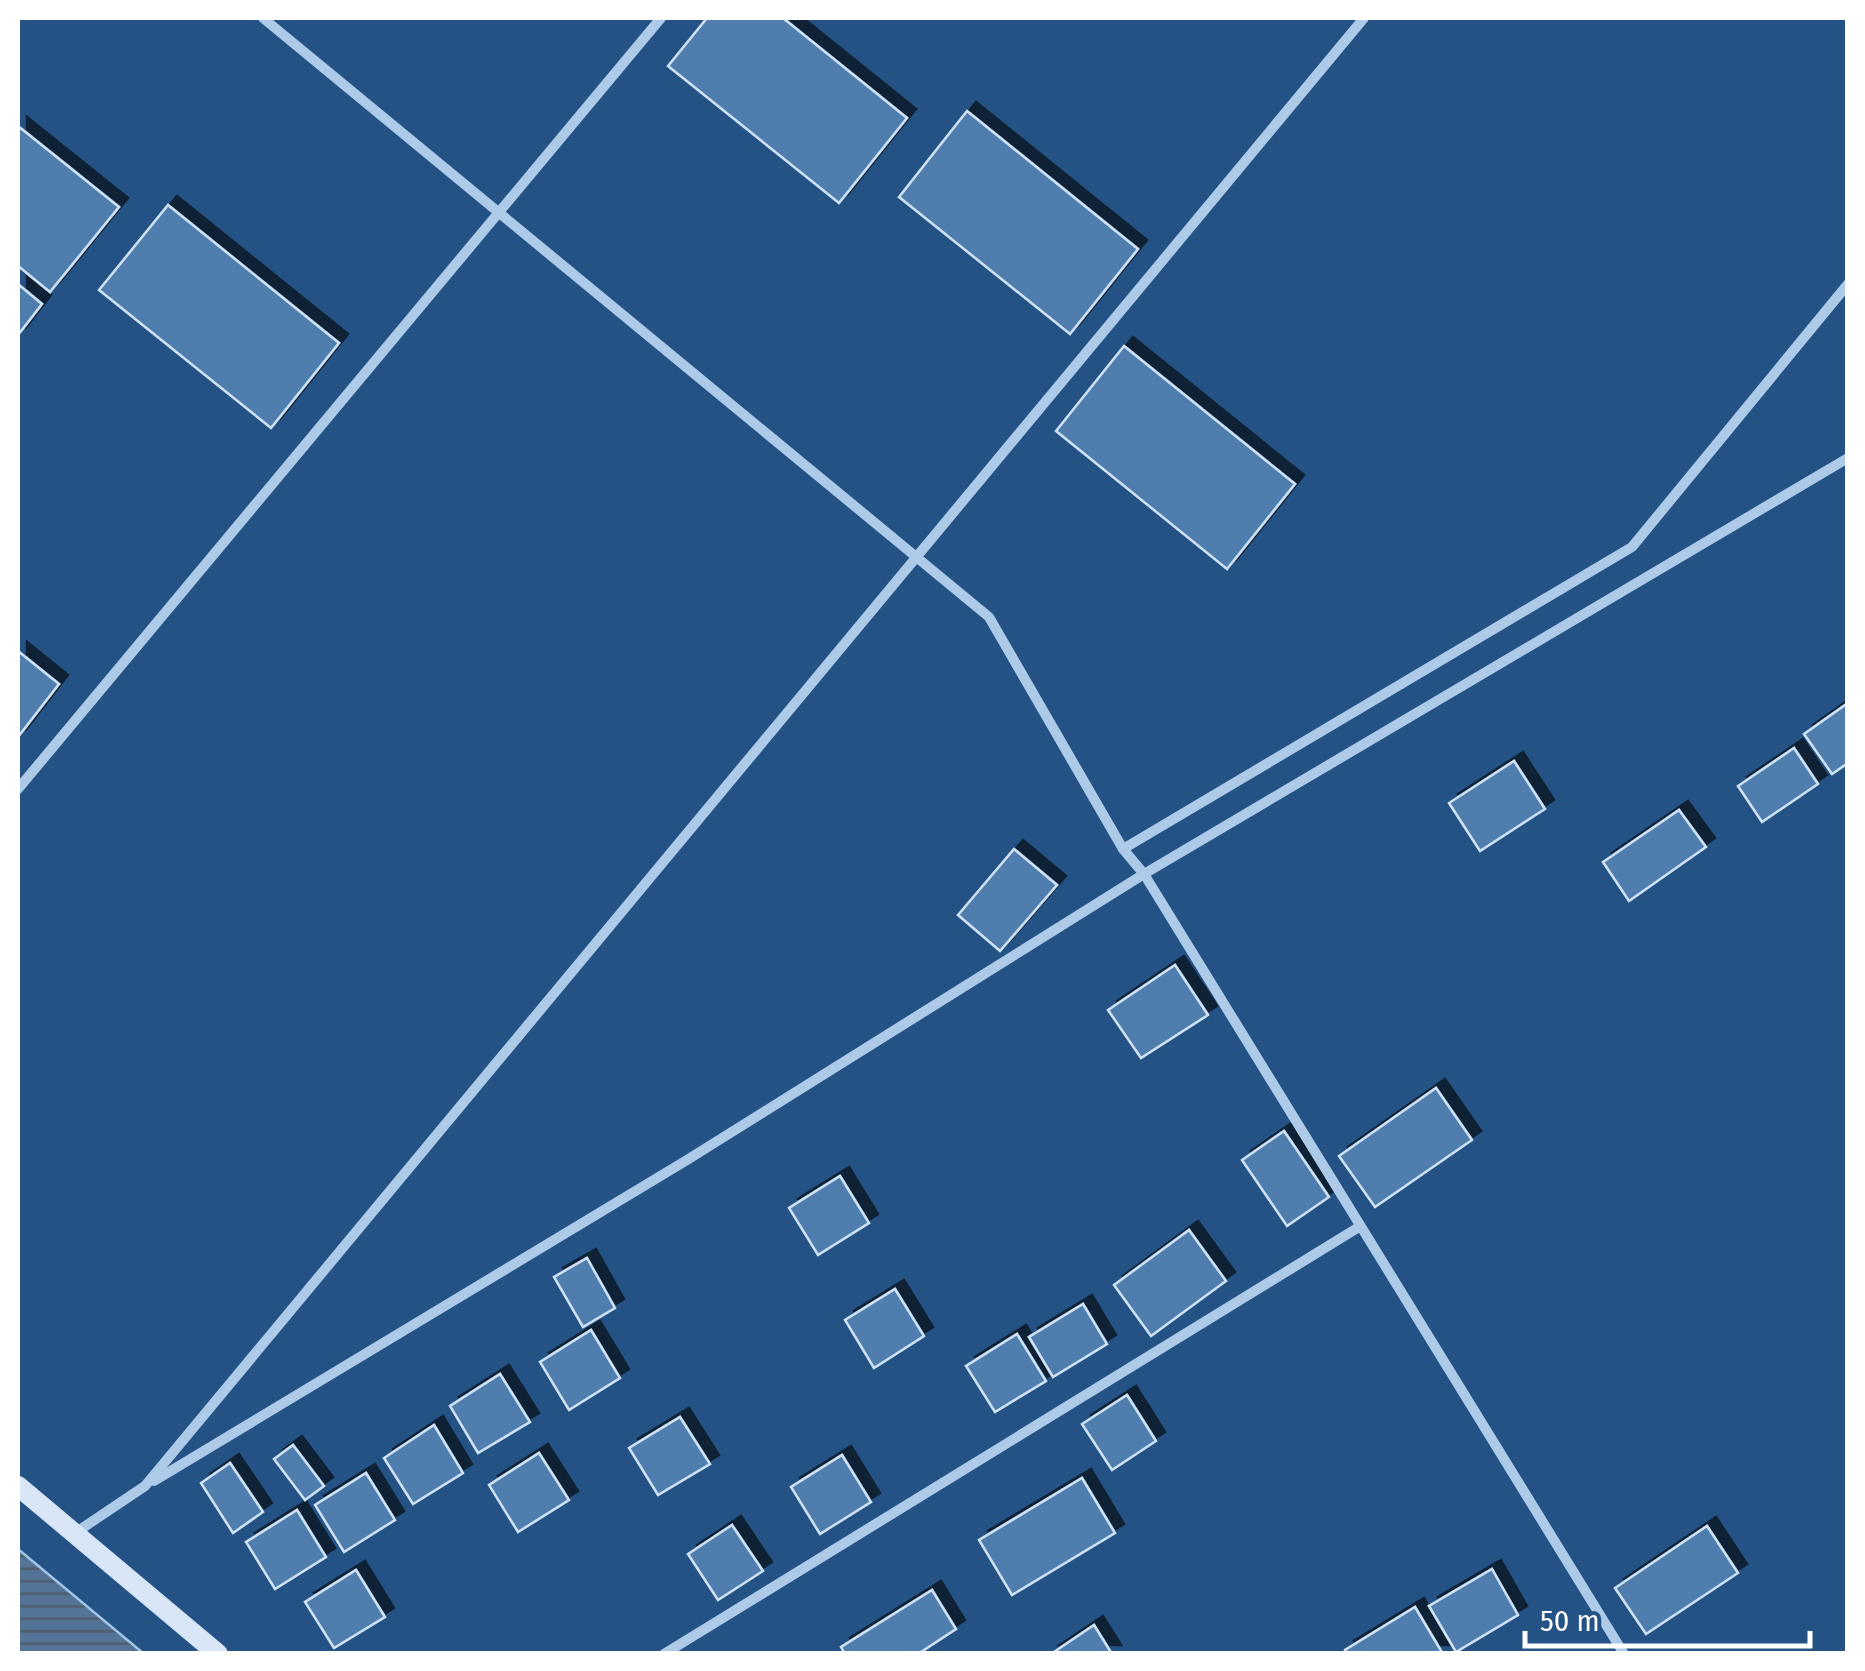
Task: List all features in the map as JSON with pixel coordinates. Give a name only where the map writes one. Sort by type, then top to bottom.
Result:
[{"type":"street","points":[[263,18],[988,617],[1124,850],[1144,874],[1624,1654]]},
{"type":"street","points":[[18,789],[661,18]]},
{"type":"street","points":[[145,1486],[1364,18]]},
{"type":"street","points":[[1124,850],[1632,546],[1848,284]]},
{"type":"street","points":[[74,1533],[145,1486],[686,1160],[1144,874],[1848,458]]},
{"type":"street","points":[[664,1654],[1359,1227]]},
{"type":"street","points":[[18,1486],[218,1654]]},
{"type":"water","points":[[18,1549],[143,1653],[18,1653]]},
{"type":"building","points":[[707,18],[783,18],[907,118],[839,203],[668,66]]},
{"type":"building","points":[[967,111],[1138,249],[1070,334],[899,197]]},
{"type":"building","points":[[18,126],[119,207],[50,292],[18,266]]},
{"type":"building","points":[[168,205],[339,343],[271,428],[99,290]]},
{"type":"building","points":[[18,284],[42,304],[18,335]]},
{"type":"building","points":[[1124,346],[1295,484],[1227,569],[1056,431]]},
{"type":"building","points":[[18,651],[59,684],[18,737]]},
{"type":"building","points":[[1848,703],[1848,763],[1832,774],[1804,734]]},
{"type":"building","points":[[1794,748],[1818,784],[1762,822],[1738,786]]},
{"type":"building","points":[[1514,761],[1545,809],[1480,851],[1449,803]]},
{"type":"building","points":[[1679,810],[1706,847],[1629,901],[1603,862]]},
{"type":"building","points":[[1014,849],[1057,885],[1000,951],[958,915]]},
{"type":"building","points":[[1175,965],[1208,1015],[1141,1058],[1108,1010]]},
{"type":"building","points":[[1436,1088],[1472,1140],[1375,1207],[1339,1156]]},
{"type":"building","points":[[1284,1131],[1329,1197],[1287,1226],[1242,1160]]},
{"type":"building","points":[[840,1176],[869,1223],[818,1255],[789,1208]]},
{"type":"building","points":[[1189,1230],[1226,1281],[1151,1336],[1114,1285]]},
{"type":"building","points":[[587,1258],[615,1308],[583,1327],[554,1277]]},
{"type":"building","points":[[895,1289],[924,1336],[874,1368],[845,1320]]},
{"type":"building","points":[[1083,1304],[1107,1344],[1053,1377],[1029,1337]]},
{"type":"building","points":[[591,1330],[620,1378],[569,1410],[540,1362]]},
{"type":"building","points":[[1017,1334],[1046,1381],[995,1412],[966,1366]]},
{"type":"building","points":[[500,1374],[530,1422],[478,1453],[450,1406]]},
{"type":"building","points":[[1127,1395],[1156,1441],[1112,1470],[1082,1424]]},
{"type":"building","points":[[680,1417],[710,1464],[658,1495],[629,1448]]},
{"type":"building","points":[[434,1425],[463,1473],[413,1504],[384,1458]]},
{"type":"building","points":[[293,1445],[324,1486],[305,1500],[274,1459]]},
{"type":"building","points":[[539,1453],[569,1500],[518,1532],[489,1485]]},
{"type":"building","points":[[842,1455],[871,1502],[820,1534],[791,1487]]},
{"type":"building","points":[[230,1463],[263,1512],[233,1533],[201,1483]]},
{"type":"building","points":[[366,1473],[395,1520],[344,1552],[315,1505]]},
{"type":"building","points":[[1082,1478],[1115,1533],[1012,1595],[979,1540]]},
{"type":"building","points":[[297,1510],[326,1557],[275,1589],[246,1542]]},
{"type":"building","points":[[732,1525],[763,1571],[718,1600],[688,1554]]},
{"type":"building","points":[[1707,1526],[1738,1573],[1646,1634],[1615,1588]]},
{"type":"building","points":[[1492,1569],[1518,1615],[1456,1652],[1429,1606]]},
{"type":"building","points":[[356,1570],[385,1617],[334,1648],[305,1602]]},
{"type":"building","points":[[932,1590],[956,1629],[918,1654],[845,1654],[841,1647]]},
{"type":"building","points":[[1415,1607],[1443,1654],[1347,1654],[1345,1650]]},
{"type":"building","points":[[1094,1625],[1112,1654],[1051,1654]]}]
